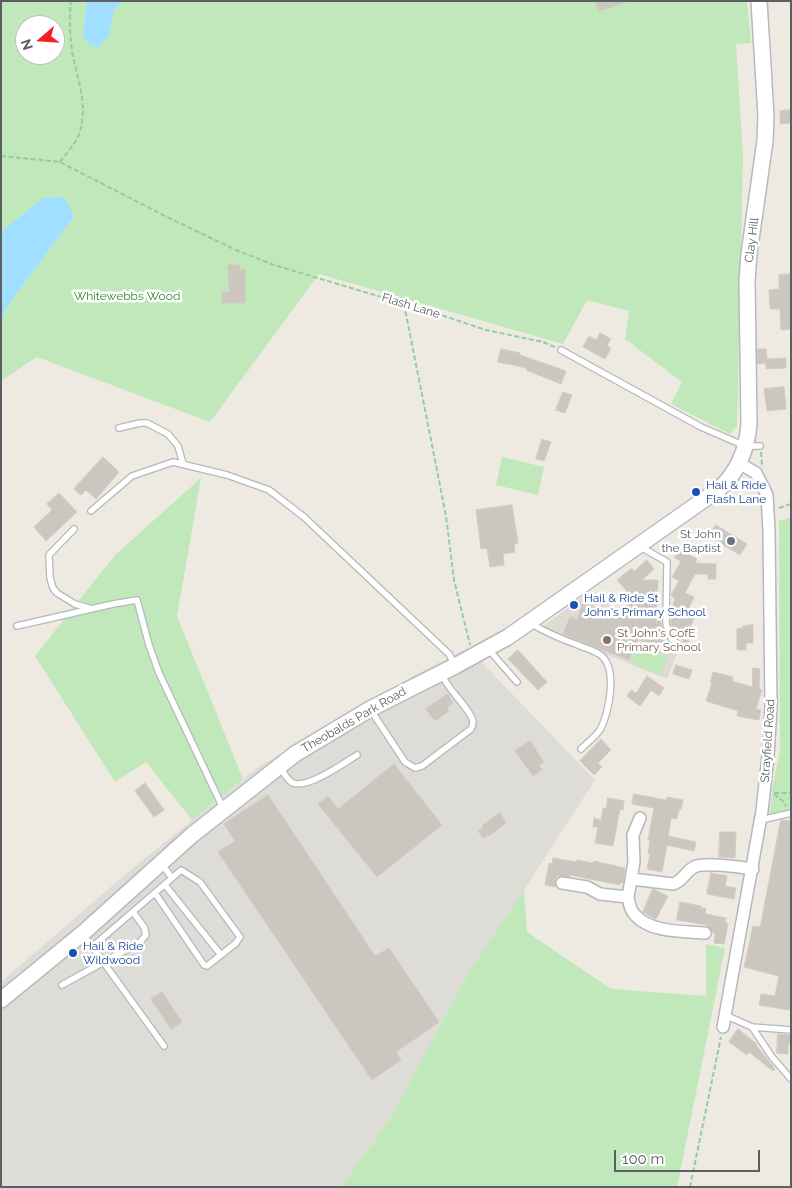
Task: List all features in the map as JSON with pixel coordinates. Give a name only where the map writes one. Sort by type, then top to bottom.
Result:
[{"type":"street","name":"Clay Hill","points":[[731,476],[753,446],[749,424],[748,263],[765,141],[766,116],[759,1]]},
{"type":"street","name":"Strayfield Road","points":[[723,1027],[753,869],[768,756],[771,707],[768,512],[766,495],[756,473],[740,463]]},
{"type":"street","name":"Theobalds Park Road","points":[[1,1000],[83,933],[192,835],[295,754],[370,709],[473,657],[530,623],[719,488],[731,476]]},
{"type":"street","points":[[640,818],[633,835],[634,862],[628,897],[635,916],[656,927],[673,931],[705,933]]},
{"type":"street","points":[[632,879],[673,884],[679,882],[689,870],[699,865],[738,866],[753,869]]},
{"type":"street","points":[[562,883],[587,887],[600,894],[628,897]]},
{"type":"lane","points":[[561,350],[700,427],[753,446]]},
{"type":"lane","points":[[119,428],[147,423],[168,434],[178,446],[183,464]]},
{"type":"lane","points":[[91,511],[132,476],[174,462],[227,475],[269,490],[304,517],[354,564],[449,654],[455,666]]},
{"type":"lane","points":[[74,529],[49,555],[51,584],[57,593],[75,604],[91,609]]},
{"type":"lane","points":[[638,546],[666,562],[666,624],[671,638],[681,647]]},
{"type":"lane","points":[[17,626],[137,600],[148,645],[158,672],[224,810]]},
{"type":"lane","points":[[530,623],[543,631],[600,654],[607,665],[610,698],[605,720],[599,732],[581,748]]},
{"type":"lane","points":[[487,649],[517,682]]},
{"type":"lane","points":[[370,709],[405,762],[415,768],[422,766],[471,729],[473,725],[472,717],[446,684],[441,673]]},
{"type":"lane","points":[[280,766],[286,777],[294,783],[304,784],[357,755]]},
{"type":"lane","points":[[760,820],[790,814]]},
{"type":"lane","points":[[161,863],[172,878]]},
{"type":"lane","points":[[92,947],[181,870],[200,882],[240,937],[207,966],[204,965],[156,893]]},
{"type":"lane","points":[[165,885],[221,955]]},
{"type":"lane","points":[[62,985],[140,942],[146,935],[144,927],[133,912]]},
{"type":"lane","points":[[83,933],[164,1046]]},
{"type":"lane","points":[[725,1015],[752,1027],[791,1030]]},
{"type":"lane","points":[[752,1027],[772,1057],[791,1078]]},
{"type":"path","points":[[1,156],[60,162],[79,135],[83,114],[82,91],[73,52],[69,19],[71,1]]},
{"type":"path","name":"Flash Lane","points":[[60,162],[165,216],[236,250],[274,265],[404,303],[486,330],[543,342],[561,350]]},
{"type":"path","points":[[404,303],[446,516],[454,580],[473,657]]},
{"type":"path","points":[[768,512],[791,504]]},
{"type":"path","points":[[790,814],[784,802],[772,793],[791,793]]},
{"type":"path","points":[[690,1187],[723,1027]]},
{"type":"shaded area","name":"St John's CofE Primary School","points":[[588,593],[611,602],[602,626],[677,653],[667,679],[541,628]]},
{"type":"shaded area","points":[[468,648],[595,780],[470,970],[390,1119],[341,1187],[1,1187],[1,982],[122,877],[257,768],[413,676]]},
{"type":"green space","name":"Whitewebbs Wood","points":[[1,1],[87,1],[83,33],[109,35],[114,10],[123,1],[747,1],[751,43],[736,44],[743,156],[737,426],[730,434],[671,404],[682,382],[625,339],[629,311],[587,300],[563,344],[319,274],[210,422],[37,357],[1,381],[1,323],[6,308],[74,216],[9,227],[1,232]],"holes":[[[228,265],[240,265],[240,269],[245,270],[245,303],[222,303],[222,293],[229,292]]]},
{"type":"green space","points":[[502,457],[544,467],[538,495],[496,485]]},
{"type":"green space","points":[[201,478],[177,616],[243,779],[192,820],[146,762],[115,782],[35,656],[115,555]]},
{"type":"green space","points":[[791,517],[791,811],[770,814],[772,790],[780,750],[779,521]]},
{"type":"green space","points":[[638,643],[668,657],[660,676],[630,663]]},
{"type":"green space","points":[[524,890],[527,932],[611,989],[706,996],[706,944],[725,948],[677,1187],[341,1187],[390,1119],[470,970]]},
{"type":"water","points":[[87,1],[123,1],[114,10],[109,35],[99,47],[88,44],[83,33]]},
{"type":"water","points":[[64,197],[74,216],[6,308],[1,323],[1,232],[43,198]]},
{"type":"building","points":[[596,1],[624,1],[625,3],[598,11]]},
{"type":"building","points":[[791,110],[791,123],[780,124],[780,111]]},
{"type":"building","points":[[228,265],[240,265],[240,270],[245,269],[245,303],[222,303],[222,292],[229,292]]},
{"type":"building","points":[[791,274],[791,329],[781,330],[780,309],[770,309],[769,290],[779,289],[779,275]]},
{"type":"building","points":[[600,333],[611,339],[607,346],[611,348],[605,359],[583,347],[589,336],[596,340]]},
{"type":"building","points":[[501,349],[520,353],[520,355],[566,371],[561,384],[526,370],[527,368],[498,362]]},
{"type":"building","points":[[758,349],[766,349],[767,359],[786,358],[786,368],[766,369],[766,363],[758,364]]},
{"type":"building","points":[[784,387],[786,409],[767,411],[764,389]]},
{"type":"building","points":[[563,392],[572,395],[565,413],[556,410]]},
{"type":"building","points":[[542,439],[551,442],[544,461],[536,459]]},
{"type":"building","points":[[103,457],[119,472],[96,499],[86,490],[81,495],[74,489]]},
{"type":"building","points":[[59,493],[77,512],[46,541],[34,527],[52,510],[47,504]]},
{"type":"building","points":[[512,505],[518,543],[514,544],[515,552],[503,554],[504,565],[490,567],[487,548],[481,549],[476,510]]},
{"type":"building","name":"St John the Baptist","points":[[716,525],[747,544],[740,555],[709,536]]},
{"type":"building","points":[[679,550],[697,559],[695,563],[716,564],[716,579],[708,579],[708,574],[695,574],[685,593],[694,597],[687,612],[695,615],[688,634],[691,636],[687,644],[675,635],[671,623],[671,610],[675,599],[671,595],[679,581],[672,577],[681,561],[675,558]]},
{"type":"building","points":[[647,560],[654,569],[642,580],[658,580],[656,624],[660,617],[665,648],[638,639],[629,660],[563,634],[570,617],[577,620],[583,603],[608,613],[611,606],[626,612],[626,590],[617,580],[632,568],[634,571]]},
{"type":"building","points":[[753,625],[753,643],[746,643],[746,650],[737,650],[737,629]]},
{"type":"building","points":[[518,650],[547,682],[538,690],[508,659]]},
{"type":"building","points":[[676,665],[692,670],[689,679],[673,674]]},
{"type":"building","points":[[753,668],[760,669],[759,689],[762,690],[756,709],[761,710],[759,720],[737,716],[738,711],[706,701],[712,683],[710,683],[713,672],[733,677],[732,681],[752,687]]},
{"type":"building","points":[[647,676],[664,688],[659,696],[651,690],[640,706],[627,696],[631,690],[636,693]]},
{"type":"building","points":[[448,694],[453,703],[447,708],[449,711],[435,721],[426,709]]},
{"type":"building","points":[[601,739],[611,750],[598,763],[602,767],[594,775],[580,761]]},
{"type":"building","points":[[530,741],[544,762],[539,765],[542,770],[533,776],[515,751]]},
{"type":"building","points":[[394,764],[442,825],[377,877],[318,804],[328,796],[338,809]]},
{"type":"building","points":[[145,783],[164,810],[154,817],[135,791]]},
{"type":"building","points":[[634,794],[666,800],[667,797],[683,800],[677,819],[671,818],[668,836],[696,842],[694,851],[667,845],[662,872],[647,869],[650,854],[648,854],[650,840],[648,840],[654,808],[632,804]]},
{"type":"building","points":[[268,795],[375,956],[389,948],[439,1022],[396,1052],[401,1060],[372,1080],[218,852],[235,841],[224,824]]},
{"type":"building","points":[[608,798],[624,801],[623,810],[620,809],[613,846],[595,843],[598,827],[593,827],[594,818],[601,820],[603,808],[606,808]]},
{"type":"building","points":[[500,813],[506,823],[489,836],[483,838],[478,831]]},
{"type":"building","points":[[781,820],[791,821],[791,1004],[789,1010],[759,1005],[761,994],[775,996],[779,976],[744,967],[753,926],[760,927]]},
{"type":"building","points":[[720,832],[736,832],[735,858],[719,857]]},
{"type":"building","points":[[553,858],[576,862],[577,860],[593,863],[594,861],[625,868],[623,883],[621,882],[620,885],[570,875],[569,877],[557,876],[555,887],[545,885],[549,863],[552,864]]},
{"type":"building","points":[[711,873],[727,876],[725,886],[736,888],[734,899],[707,894]]},
{"type":"building","points":[[653,889],[668,896],[656,919],[643,912]]},
{"type":"building","points":[[680,902],[706,908],[705,914],[726,918],[725,923],[728,924],[724,944],[714,943],[715,933],[707,925],[677,920]]},
{"type":"building","points":[[162,992],[182,1022],[171,1029],[151,999]]},
{"type":"building","points":[[738,1029],[757,1044],[775,1069],[773,1071],[749,1052],[747,1055],[729,1042]]},
{"type":"building","points":[[778,1034],[791,1035],[791,1044],[788,1044],[788,1054],[777,1053]]},
{"type":"place","name":"Hail & Ride Flash Lane","points":[[696,492]]},
{"type":"place","name":"St John the Baptist","points":[[731,541]]},
{"type":"place","name":"Hail & Ride St John's Primary School","points":[[574,605]]},
{"type":"place","name":"St John's CofE Primary School","points":[[607,640]]},
{"type":"place","name":"Hail & Ride Wildwood","points":[[73,953]]}]
